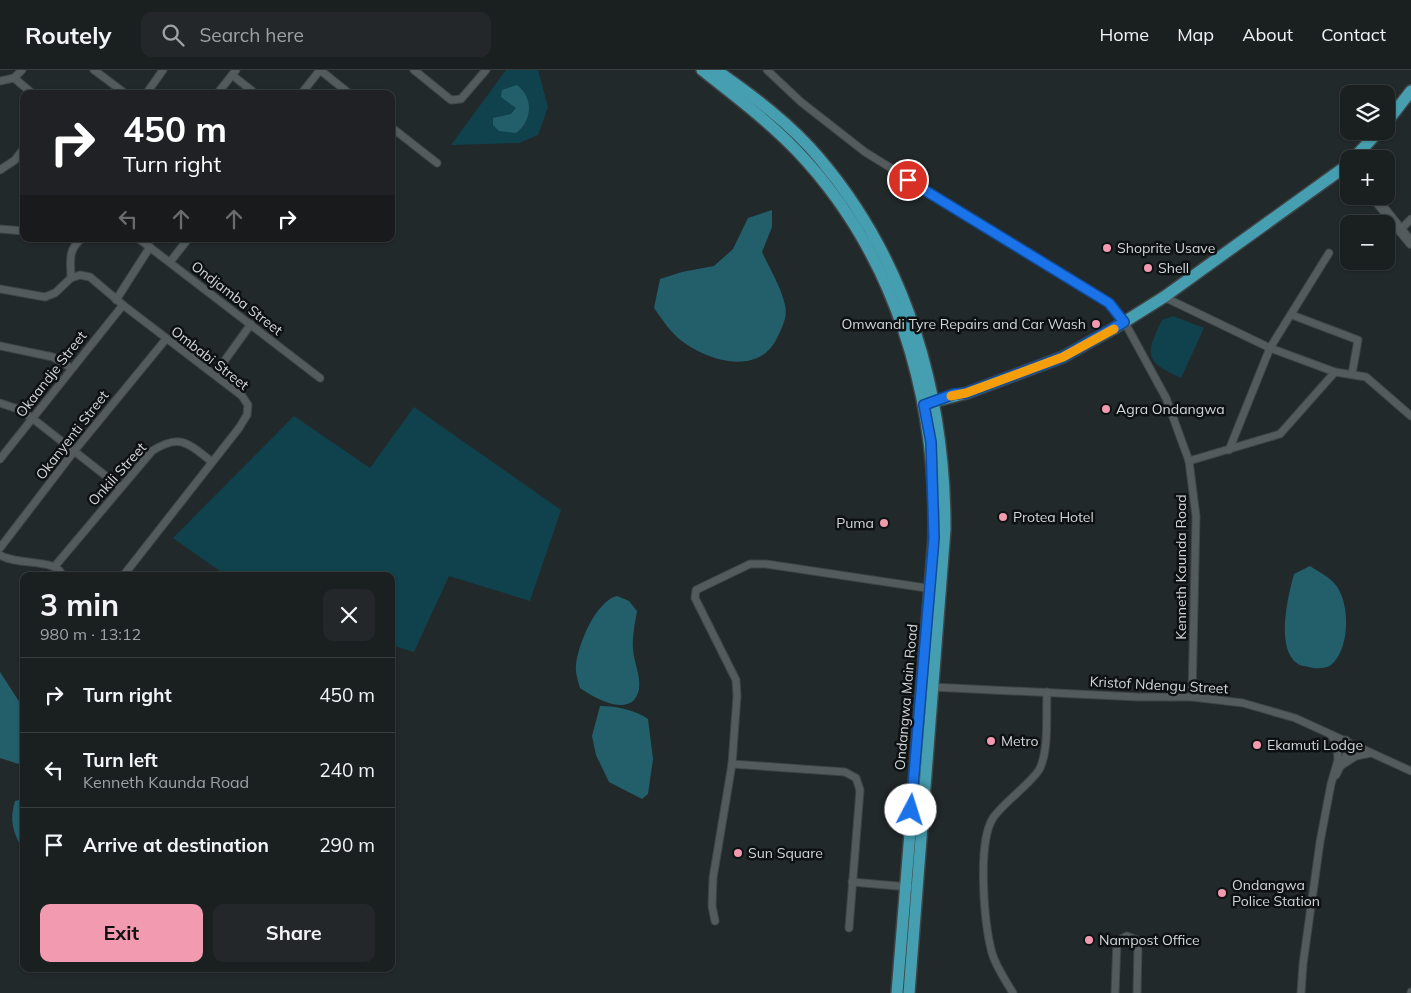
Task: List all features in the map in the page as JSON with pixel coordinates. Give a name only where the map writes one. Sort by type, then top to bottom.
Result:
[{"type":"main road","points":[[702,70],[769,123],[798,152],[818,175],[856,229],[888,290],[903,327],[930,407]]},
{"type":"main road","points":[[716,70],[765,107],[804,142],[833,175],[850,200],[881,251],[897,283],[923,354],[930,407]]},
{"type":"main road","points":[[1395,111],[1411,91]]},
{"type":"main road","points":[[1362,150],[1371,140]]},
{"type":"main road","points":[[930,407],[1063,357],[1124,322],[1164,297],[1340,170]]},
{"type":"main road","name":"Ondangwa Main Road","points":[[909,993],[935,589],[930,407]]},
{"type":"main road","name":"Ondangwa Main Road","points":[[897,993],[904,887],[928,687]]},
{"type":"street","points":[[0,81],[14,78],[22,70]]},
{"type":"street","points":[[94,70],[121,90]]},
{"type":"street","points":[[149,90],[163,70]]},
{"type":"street","points":[[304,90],[320,70],[345,90]]},
{"type":"street","points":[[414,70],[451,100],[461,99],[486,70]]},
{"type":"street","name":"Kenneth Kaunda Road","points":[[767,70],[800,102],[865,152],[1109,303],[1124,322],[1166,398],[1189,461],[1196,516],[1192,697]]},
{"type":"street","points":[[220,90],[234,72],[252,90]]},
{"type":"street","points":[[14,78],[28,90]]},
{"type":"street","points":[[395,130],[437,163]]},
{"type":"street","points":[[0,170],[15,160],[20,153]]},
{"type":"street","points":[[1379,205],[1411,243]]},
{"type":"street","points":[[1399,231],[1411,219]]},
{"type":"street","points":[[0,229],[20,231]]},
{"type":"street","points":[[0,289],[45,297],[55,293],[71,278],[69,259],[71,251],[78,242]]},
{"type":"street","name":"Ondjamba Street","points":[[143,242],[320,378]]},
{"type":"street","points":[[170,262],[186,242]]},
{"type":"street","points":[[116,300],[150,247]]},
{"type":"street","points":[[1229,450],[1270,348],[1329,253]]},
{"type":"street","name":"Ombabi Street","points":[[71,278],[80,275],[90,277],[122,305],[242,396],[248,405],[247,415],[239,428],[126,572]]},
{"type":"street","points":[[1164,297],[1270,348],[1335,372],[1352,374],[1373,380],[1411,416]]},
{"type":"street","name":"Okaandje Street","points":[[0,460],[122,305]]},
{"type":"street","points":[[1292,315],[1358,340],[1352,374]]},
{"type":"street","points":[[214,374],[251,324]]},
{"type":"street","name":"Okanyenti Street","points":[[0,548],[74,450],[166,338]]},
{"type":"street","points":[[0,346],[53,356],[71,368]]},
{"type":"street","points":[[1189,461],[1280,434],[1335,372]]},
{"type":"street","points":[[0,403],[18,409],[32,418],[120,487]]},
{"type":"street","name":"Onkili Street","points":[[55,566],[152,451],[173,440],[182,441],[194,447],[212,462]]},
{"type":"street","points":[[0,555],[8,560],[20,563],[55,566],[62,572]]},
{"type":"street","points":[[715,921],[712,906],[713,878],[732,764],[737,696],[736,680],[695,598],[696,590],[750,564],[766,564],[935,589]]},
{"type":"street","name":"Kristof Ndengu Street","points":[[928,687],[1192,697],[1261,706],[1346,740],[1411,771]]},
{"type":"street","points":[[1013,993],[992,954],[985,912],[985,835],[993,818],[1039,770],[1044,757],[1047,692]]},
{"type":"street","points":[[1301,993],[1303,964],[1319,851],[1338,755],[1337,744],[1329,733]]},
{"type":"street","points":[[1331,784],[1347,753],[1346,740]]},
{"type":"street","points":[[1342,765],[1356,756],[1371,753]]},
{"type":"street","points":[[732,764],[845,772],[856,778],[860,790],[849,928]]},
{"type":"street","points":[[852,882],[917,888]]},
{"type":"street","points":[[1115,993],[1117,942],[1121,937],[1127,936],[1136,940],[1138,946],[1138,993]]},
{"type":"shaded area","points":[[506,70],[538,70],[548,107],[538,135],[519,143],[451,145]]},
{"type":"shaded area","points":[[517,85],[526,96],[529,109],[528,116],[516,133],[499,131],[493,125],[493,118],[511,114],[516,108],[501,97],[502,90]]},
{"type":"shaded area","points":[[772,210],[772,227],[762,252],[778,285],[786,309],[783,326],[777,338],[768,350],[757,358],[744,361],[716,358],[689,346],[671,331],[654,308],[660,279],[682,272],[714,266],[733,249],[748,218]]},
{"type":"shaded area","points":[[1173,316],[1204,328],[1181,378],[1160,367],[1151,356],[1153,341],[1162,320]]},
{"type":"shaded area","points":[[414,407],[561,510],[530,601],[449,576],[414,652],[395,646],[395,572],[221,572],[173,538],[294,416],[370,468]]},
{"type":"shaded area","points":[[1310,566],[1330,579],[1336,586],[1343,598],[1345,608],[1346,629],[1341,650],[1331,665],[1323,668],[1298,664],[1291,657],[1285,635],[1287,608],[1294,574]]},
{"type":"shaded area","points":[[617,596],[629,601],[637,611],[633,645],[639,689],[635,698],[629,703],[621,705],[603,701],[580,688],[576,668],[577,656],[589,624],[602,606]]},
{"type":"shaded area","points":[[0,672],[20,703],[20,764],[0,758]]},
{"type":"shaded area","points":[[600,706],[626,709],[648,719],[653,759],[648,794],[642,799],[609,782],[596,755],[592,736]]},
{"type":"shaded area","points":[[20,800],[20,844],[12,821],[15,801]]},
{"type":"slow traffic","points":[[951,396],[966,393],[1063,357],[1114,329]]},
{"type":"place","name":"Shoprite Usave","points":[[1107,248]]},
{"type":"place","name":"Shell","points":[[1148,268]]},
{"type":"place","name":"Omwandi Tyre Repairs and Car Wash","points":[[1096,324]]},
{"type":"place","name":"Agra Ondangwa","points":[[1106,409]]},
{"type":"place","name":"Protea Hotel","points":[[1003,517]]},
{"type":"place","name":"Puma","points":[[884,523]]},
{"type":"place","name":"Metro","points":[[991,741]]},
{"type":"place","name":"Ekamuti Lodge","points":[[1257,745]]},
{"type":"place","name":"Sun Square","points":[[738,853]]},
{"type":"place","name":"Ondangwa Police Station","points":[[1222,893]]},
{"type":"place","name":"Nampost Office","points":[[1089,940]]},
{"type":"route","points":[[908,180],[1109,303],[1124,322],[1063,357],[966,393],[954,394],[924,405],[931,442],[934,538],[911,810]]}]
